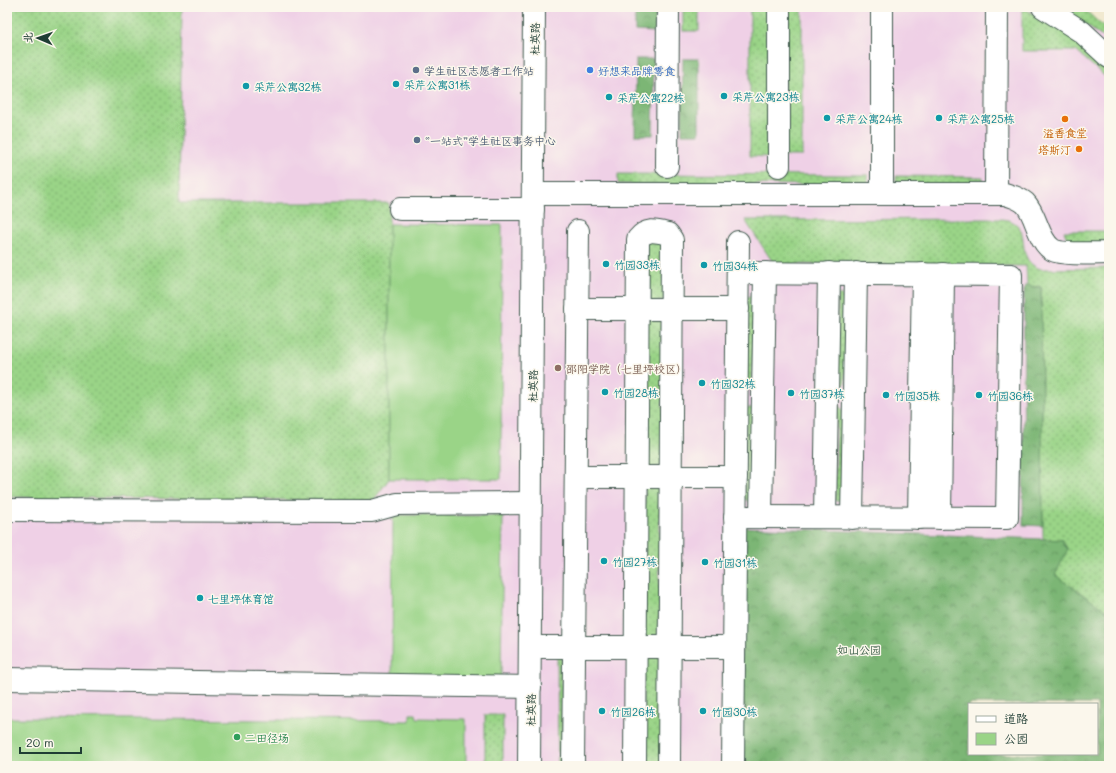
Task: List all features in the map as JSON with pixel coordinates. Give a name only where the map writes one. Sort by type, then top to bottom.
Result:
[{"type":"street","name":"杜英路","points":[[530,766],[534,7]]},
{"type":"street","points":[[667,166],[668,7]]},
{"type":"street","points":[[779,7],[779,166]]},
{"type":"street","points":[[882,7],[882,194]]},
{"type":"street","points":[[996,194],[997,7]]},
{"type":"street","points":[[1043,7],[1082,32],[1109,56]]},
{"type":"street","points":[[400,209],[533,202],[882,194],[1005,194],[1015,197],[1024,203],[1033,214],[1042,237],[1047,245],[1053,250],[1061,253],[1109,253]]},
{"type":"street","points":[[573,766],[578,231]]},
{"type":"street","points":[[635,766],[638,239],[642,234],[654,231],[668,234],[672,240],[669,766]]},
{"type":"street","points":[[733,766],[738,242]]},
{"type":"street","points":[[735,517],[1007,518],[1011,275],[738,273]]},
{"type":"street","points":[[761,517],[765,273]]},
{"type":"street","points":[[824,517],[829,273]]},
{"type":"street","points":[[852,518],[856,273]]},
{"type":"street","points":[[929,518],[933,274]]},
{"type":"street","points":[[577,309],[738,309]]},
{"type":"street","points":[[736,398],[763,398]]},
{"type":"street","points":[[827,398],[854,398]]},
{"type":"street","points":[[576,477],[736,477]]},
{"type":"street","points":[[7,510],[372,511],[397,504],[531,503]]},
{"type":"street","points":[[530,647],[734,647]]},
{"type":"street","points":[[7,679],[530,686]]},
{"type":"shaded area","name":"邵阳学院（七里坪校区）","points":[[7,7],[1082,7],[1109,32],[1109,766],[7,766]]},
{"type":"green space","points":[[7,7],[182,7],[179,203],[389,203],[389,479],[373,501],[7,497]]},
{"type":"green space","points":[[635,7],[656,7],[655,32],[635,31]]},
{"type":"green space","points":[[683,7],[699,7],[699,31],[683,31]]},
{"type":"green space","points":[[750,7],[769,7],[768,157],[750,156]]},
{"type":"green space","points":[[785,7],[802,7],[802,156],[784,156]]},
{"type":"green space","points":[[1022,7],[1074,37],[1109,68],[1109,80],[1076,51],[1022,51]]},
{"type":"green space","points":[[1061,7],[1082,7],[1109,32],[1109,42]]},
{"type":"green space","points":[[636,59],[654,59],[653,135],[635,135]]},
{"type":"green space","points":[[683,59],[699,59],[699,134],[682,134]]},
{"type":"green space","points":[[618,174],[868,175],[868,185],[618,184]]},
{"type":"green space","points":[[896,176],[983,177],[980,186],[896,185]]},
{"type":"green space","points":[[1003,219],[1014,222],[1020,228],[1025,254],[1028,260],[1033,265],[1041,269],[1109,268],[1109,613],[1055,575],[1066,548],[1063,540],[1043,539],[1041,287],[1029,286],[1027,284],[1026,266],[774,264],[745,220]]},
{"type":"green space","points":[[389,224],[502,225],[501,479],[389,479]]},
{"type":"green space","points":[[1064,231],[1109,231],[1109,244],[1074,244],[1070,242]]},
{"type":"green space","points":[[662,237],[666,299],[649,304],[646,239]]},
{"type":"green space","points":[[1027,284],[1032,287],[1041,287],[1043,526],[1023,525],[1024,290]]},
{"type":"green space","points":[[754,295],[752,389],[745,387],[747,297]]},
{"type":"green space","points":[[838,295],[841,295],[846,302],[845,383],[840,389],[837,389]]},
{"type":"green space","points":[[661,314],[664,466],[648,468],[645,316]]},
{"type":"green space","points":[[837,407],[840,407],[843,410],[842,499],[835,501]]},
{"type":"green space","points":[[753,408],[751,502],[744,499],[746,409]]},
{"type":"green space","points":[[660,484],[659,638],[643,636],[645,486]]},
{"type":"green space","points":[[398,515],[503,516],[501,680],[392,679],[393,518]]},
{"type":"green space","name":"如山公园","points":[[742,527],[1063,540],[1064,545],[1068,549],[1055,575],[1109,613],[1109,766],[740,766]]},
{"type":"green space","points":[[562,651],[562,766],[558,766],[557,653]]},
{"type":"green space","points":[[659,655],[664,766],[641,766],[644,658]]},
{"type":"green space","name":"二田径场","points":[[410,714],[416,714],[417,718],[466,719],[466,766],[7,766],[7,718],[410,721]]},
{"type":"green space","points":[[485,715],[503,715],[503,766],[466,766],[466,763],[485,762]]},
{"type":"place","name":"学生社区志愿者工作站","points":[[416,70]]},
{"type":"place","name":"好想来品牌零食","points":[[590,70]]},
{"type":"place","name":"采芹公寓31栋","points":[[396,84]]},
{"type":"place","name":"采芹公寓32栋","points":[[246,86]]},
{"type":"place","name":"采芹公寓23栋","points":[[724,96]]},
{"type":"place","name":"采芹公寓22栋","points":[[609,97]]},
{"type":"place","name":"采芹公寓24栋","points":[[827,118]]},
{"type":"place","name":"采芹公寓25栋","points":[[939,118]]},
{"type":"place","name":"溢香食堂","points":[[1065,119]]},
{"type":"place","name":"“一站式”学生社区事务中心","points":[[417,140]]},
{"type":"place","name":"塔斯汀","points":[[1079,149]]},
{"type":"place","name":"竹园33栋","points":[[606,264]]},
{"type":"place","name":"竹园34栋","points":[[704,265]]},
{"type":"place","name":"邵阳学院（七里坪校区）","points":[[558,368]]},
{"type":"place","name":"竹园32栋","points":[[702,383]]},
{"type":"place","name":"竹园28栋","points":[[605,392]]},
{"type":"place","name":"竹园37栋","points":[[791,393]]},
{"type":"place","name":"竹园35栋","points":[[886,395]]},
{"type":"place","name":"竹园36栋","points":[[979,395]]},
{"type":"place","name":"竹园27栋","points":[[604,561]]},
{"type":"place","name":"竹园31栋","points":[[705,562]]},
{"type":"place","name":"七里坪体育馆","points":[[200,598]]},
{"type":"place","name":"竹园26栋","points":[[602,711]]},
{"type":"place","name":"竹园30栋","points":[[703,711]]},
{"type":"place","name":"二田径场","points":[[237,737]]}]
